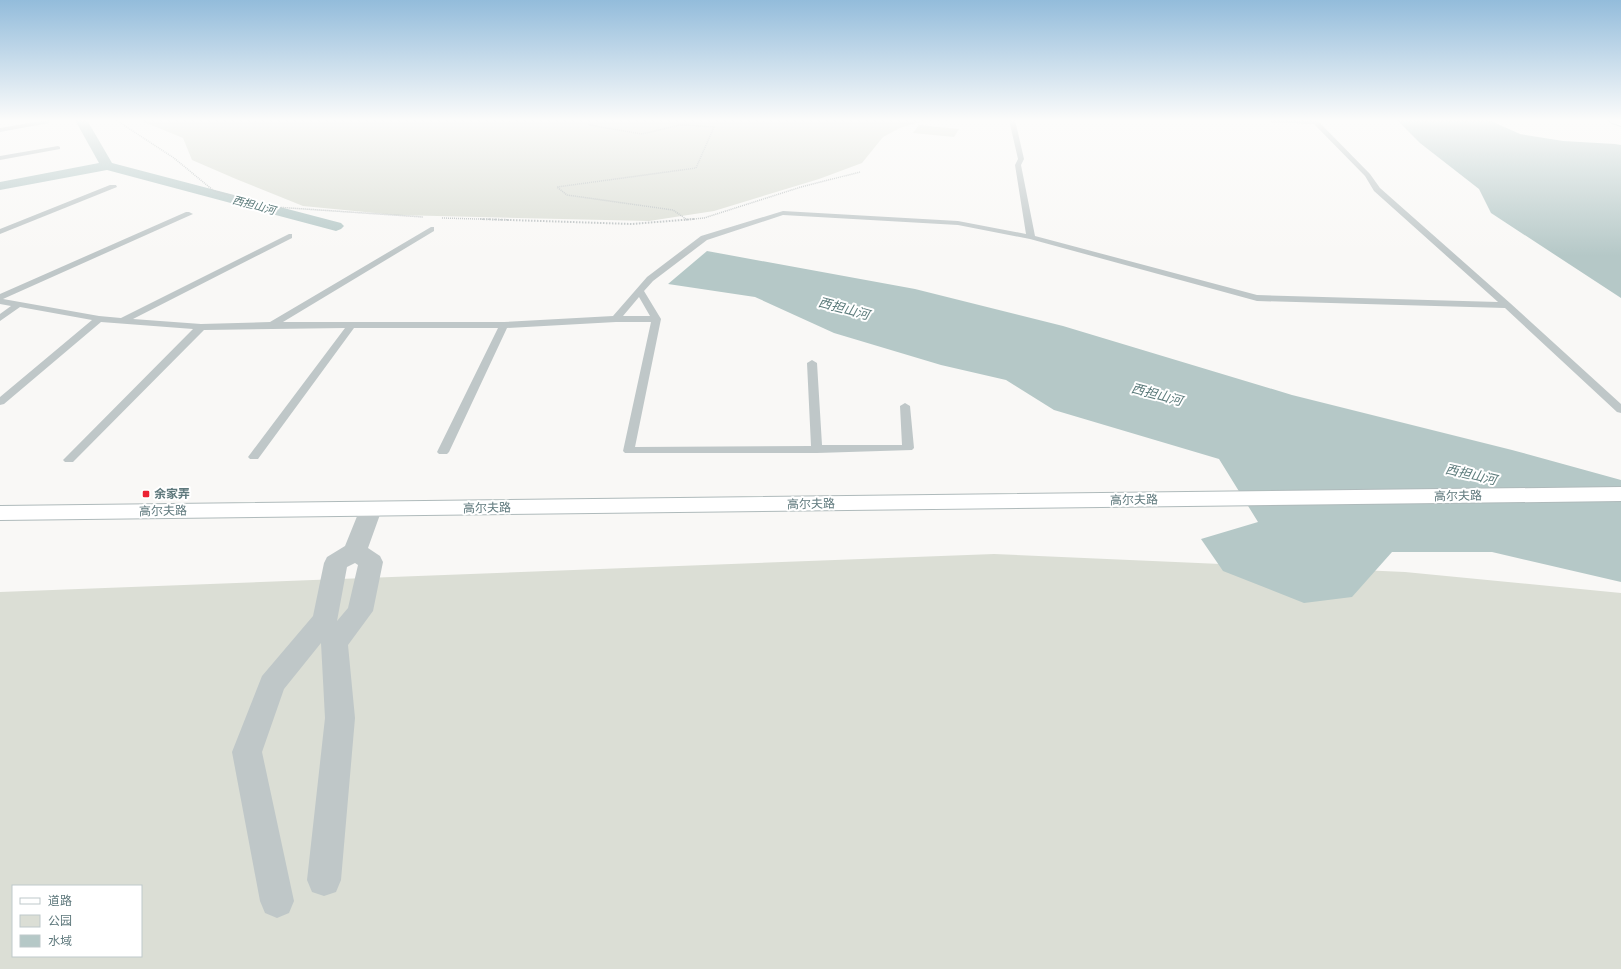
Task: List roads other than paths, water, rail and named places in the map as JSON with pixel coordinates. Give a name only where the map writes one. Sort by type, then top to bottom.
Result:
[{"type":"street","name":"高尔夫路","points":[[0,513],[1621,494]]},
{"type":"street","points":[[278,901],[247,752],[272,684],[325,619],[336,563],[355,551],[370,509]]},
{"type":"street","points":[[324,880],[340,718],[334,643],[360,611],[371,562],[355,551]]},
{"type":"lane","points":[[1018,165],[1030,238]]},
{"type":"lane","points":[[1358,165],[1368,175],[1377,189],[1507,305],[1621,410]]},
{"type":"lane","points":[[0,232],[113,187]]},
{"type":"lane","points":[[616,319],[650,279],[704,238],[784,213],[958,223],[1030,238],[1257,298],[1507,305]]},
{"type":"lane","points":[[0,297],[189,214]]},
{"type":"lane","points":[[272,325],[431,229]]},
{"type":"lane","points":[[121,321],[289,236]]},
{"type":"lane","points":[[640,291],[656,320],[629,451],[908,448],[905,406]]},
{"type":"lane","points":[[0,301],[99,319],[201,327],[272,325],[504,326],[616,319],[656,320]]},
{"type":"lane","points":[[0,318],[18,305]]},
{"type":"lane","points":[[0,402],[99,319]]},
{"type":"lane","points":[[254,457],[351,326]]},
{"type":"lane","points":[[443,452],[504,326]]},
{"type":"lane","points":[[69,460],[201,327]]},
{"type":"lane","points":[[812,363],[817,450]]},
{"type":"water","points":[[1448,165],[1621,165],[1621,298],[1491,213],[1479,189]]},
{"type":"water","points":[[707,251],[915,289],[1063,326],[1292,395],[1512,450],[1621,480],[1621,582],[1492,552],[1392,552],[1352,597],[1304,603],[1223,571],[1201,539],[1258,522],[1219,459],[1054,410],[1006,380],[941,365],[834,333],[755,297],[668,284]]},
{"type":"waterway","points":[[0,186],[107,166]]},
{"type":"waterway","name":"西担山河","points":[[107,166],[336,226]]},
{"type":"place","name":"余家弄","points":[[146,494]]}]
